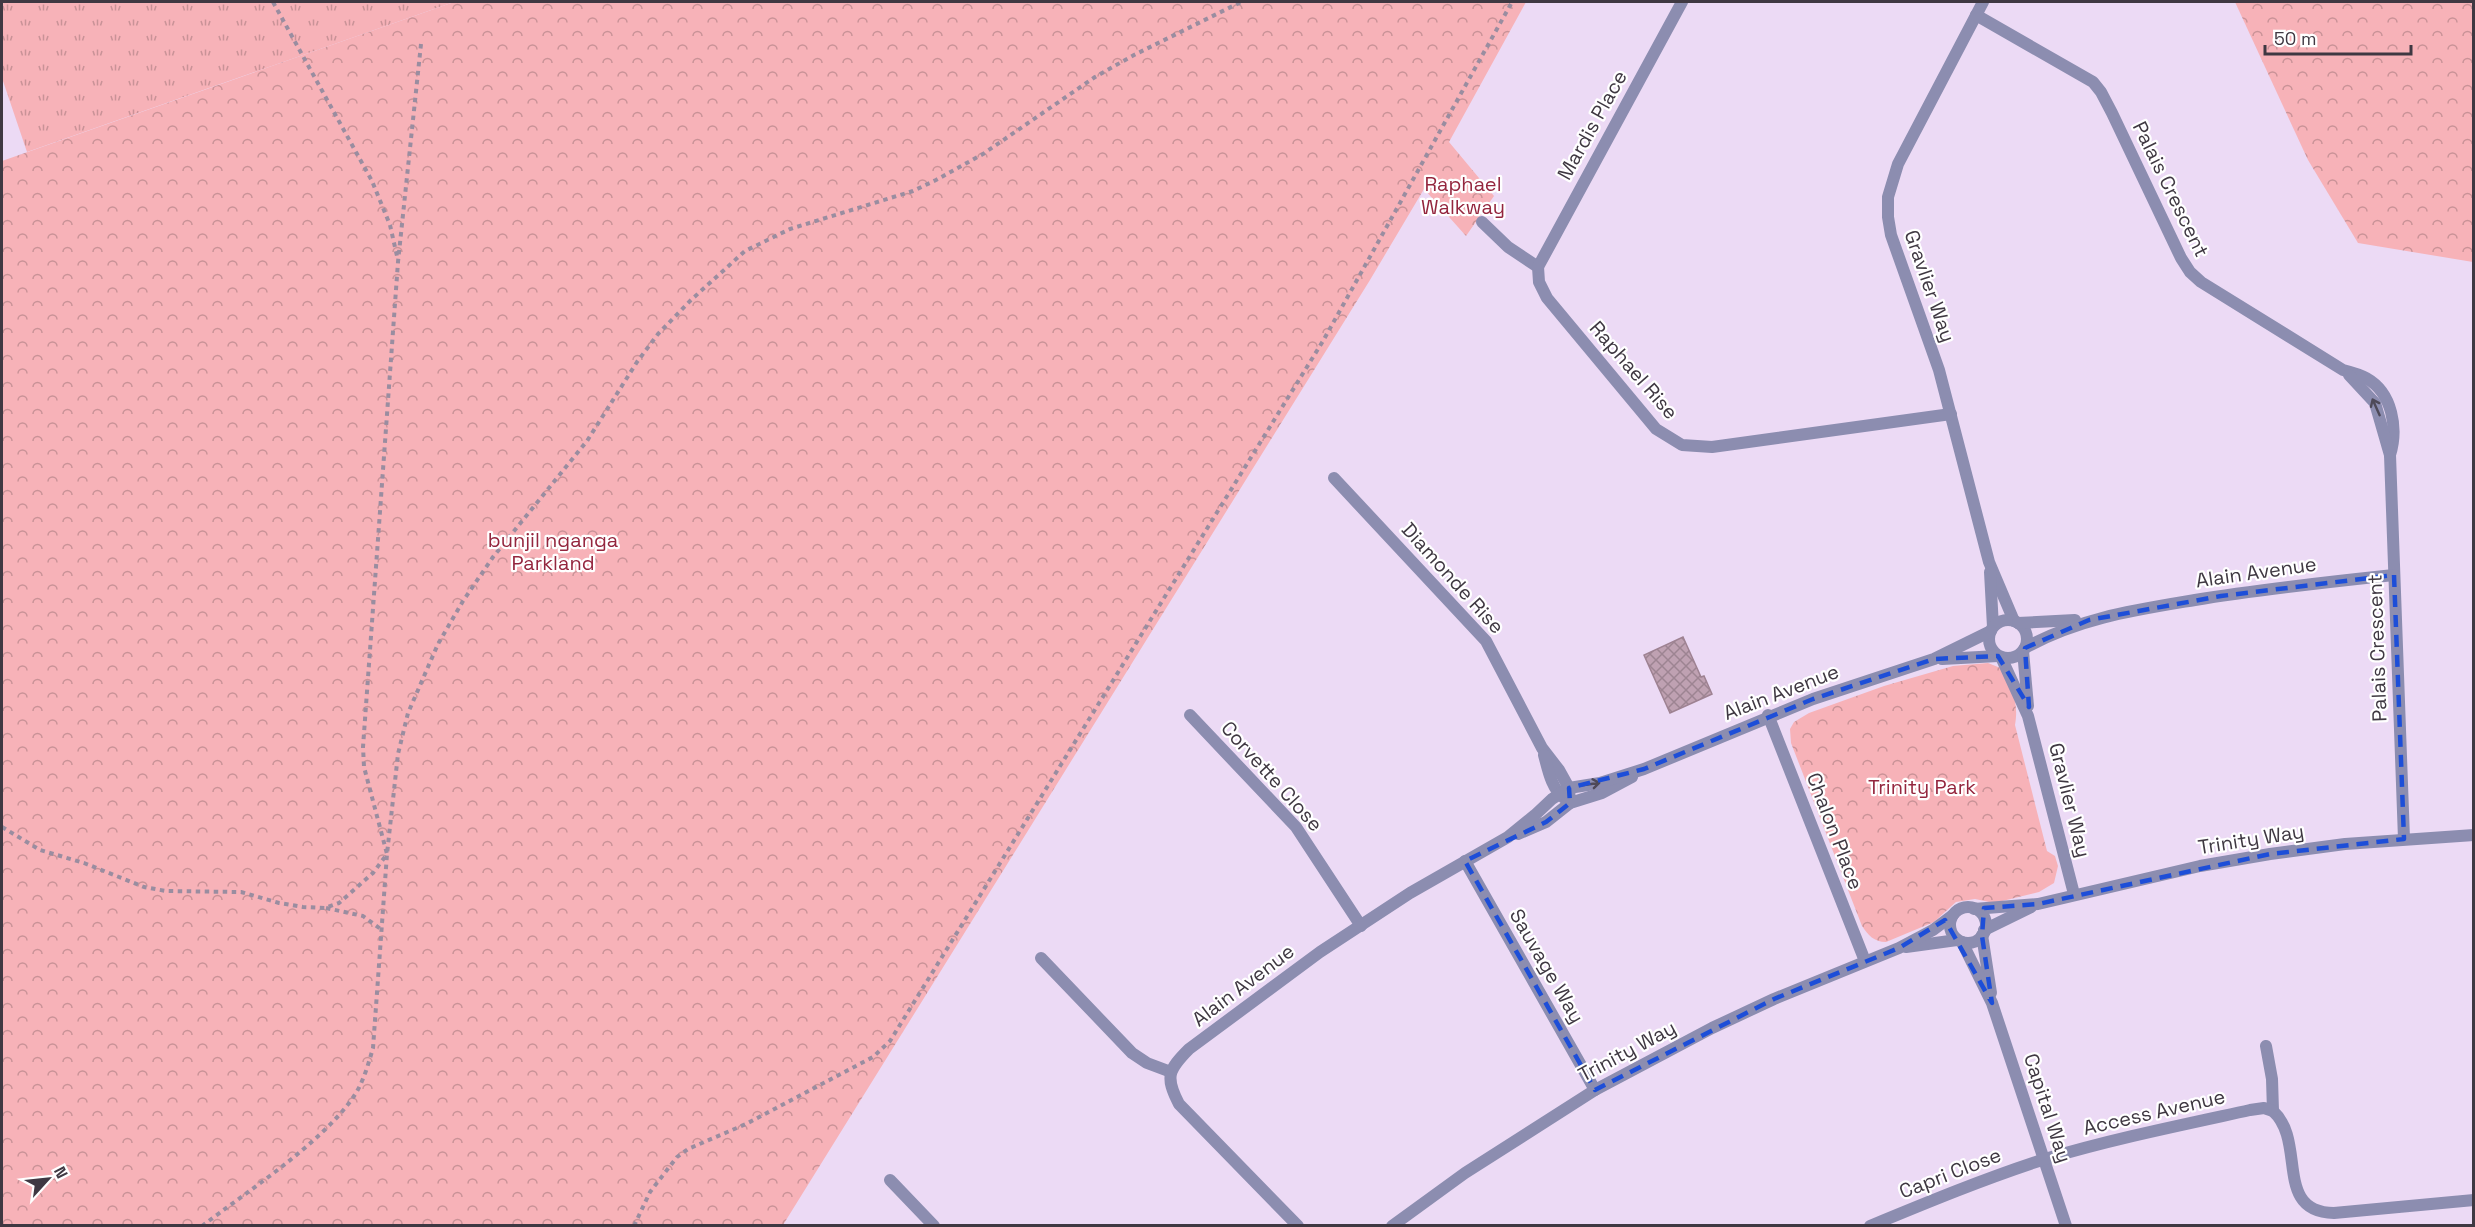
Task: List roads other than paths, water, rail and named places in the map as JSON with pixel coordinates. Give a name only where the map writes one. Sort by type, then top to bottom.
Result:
[{"type":"street","name":"Mardis Place","points":[[1538,267],[1682,2]]},
{"type":"street","name":"Gravlier Way","points":[[1983,2],[1898,164],[1888,197],[1891,235],[1939,370],[1989,562],[2016,622]]},
{"type":"street","name":"Palais Crescent","points":[[1976,15],[2084,76],[2101,92],[2181,258],[2195,277],[2343,370],[2375,402],[2390,455],[2404,839]]},
{"type":"street","points":[[1482,222],[1508,247],[1538,267]]},
{"type":"street","name":"Raphael Rise","points":[[1538,267],[1539,282],[1547,298],[1656,429],[1682,445],[1695,448],[1712,447],[1951,414]]},
{"type":"street","name":"Diamonde Rise","points":[[1334,478],[1477,629],[1496,657],[1542,748],[1549,776],[1564,791]]},
{"type":"street","name":"Gravlier Way","points":[[1989,562],[1992,629]]},
{"type":"street","name":"Alain Avenue","points":[[2016,622],[2088,620],[2221,596],[2394,575]]},
{"type":"street","name":"Alain Avenue","points":[[2024,650],[2050,634],[2088,620]]},
{"type":"street","points":[[2002,621],[2016,622],[2027,637],[2024,650],[2013,658],[1999,656],[1990,647],[1992,629],[2002,621]]},
{"type":"street","name":"Alain Avenue","points":[[1508,837],[1564,791],[1600,783],[1644,769],[1768,715],[1934,659],[1992,629]]},
{"type":"street","name":"Gravlier Way","points":[[2024,650],[2028,716],[2074,894]]},
{"type":"street","name":"Gravlier Way","points":[[1999,656],[2028,716]]},
{"type":"street","name":"Alain Avenue","points":[[1934,659],[1999,656]]},
{"type":"street","name":"Corvette Close","points":[[1190,715],[1296,827],[1361,926]]},
{"type":"street","name":"Chalon Place","points":[[1768,715],[1865,961]]},
{"type":"street","name":"Alain Avenue","points":[[1171,1072],[1174,1065],[1189,1049],[1234,1014],[1361,926],[1508,837],[1546,822],[1570,803],[1618,786],[1644,769]]},
{"type":"street","points":[[1564,791],[1570,803]]},
{"type":"street","name":"Trinity Way","points":[[1974,909],[2038,904],[2200,866],[2270,854],[2404,839],[2474,835]]},
{"type":"street","name":"Sauvage Way","points":[[1465,861],[1595,1090]]},
{"type":"street","name":"Trinity Way","points":[[1983,933],[2038,904]]},
{"type":"street","points":[[1963,908],[1974,909],[1985,920],[1983,933],[1973,942],[1959,941],[1950,925],[1953,915],[1963,908]]},
{"type":"street","name":"Trinity Way","points":[[1393,1225],[1474,1166],[1595,1090],[1712,1028],[1774,999],[1899,948],[1932,930],[1953,915]]},
{"type":"street","name":"Capital Way","points":[[1983,933],[1992,1003]]},
{"type":"street","name":"Trinity Way","points":[[1899,948],[1959,941]]},
{"type":"street","name":"Capital Way","points":[[1959,941],[1992,1003],[2066,1226]]},
{"type":"street","points":[[1041,958],[1132,1053],[1147,1063],[1171,1072],[1170,1083],[1179,1104],[1293,1223]]},
{"type":"street","points":[[2266,1047],[2272,1079],[2272,1111],[2283,1123],[2297,1188],[2301,1200],[2307,1206],[2316,1211],[2334,1213],[2474,1200]]},
{"type":"street","name":"Access Avenue","points":[[2045,1160],[2109,1142],[2250,1110],[2264,1108],[2272,1111]]},
{"type":"street","name":"Capri Close","points":[[1870,1226],[1980,1182],[2045,1160]]},
{"type":"street","points":[[890,1180],[934,1226]]},
{"type":"park label","name":"Raphael Walkway","points":[[1463,196]]},
{"type":"park label","name":"bunjil nganga Parkland","points":[[553,552]]},
{"type":"park label","name":"Trinity Park","points":[[1922,787]]}]
